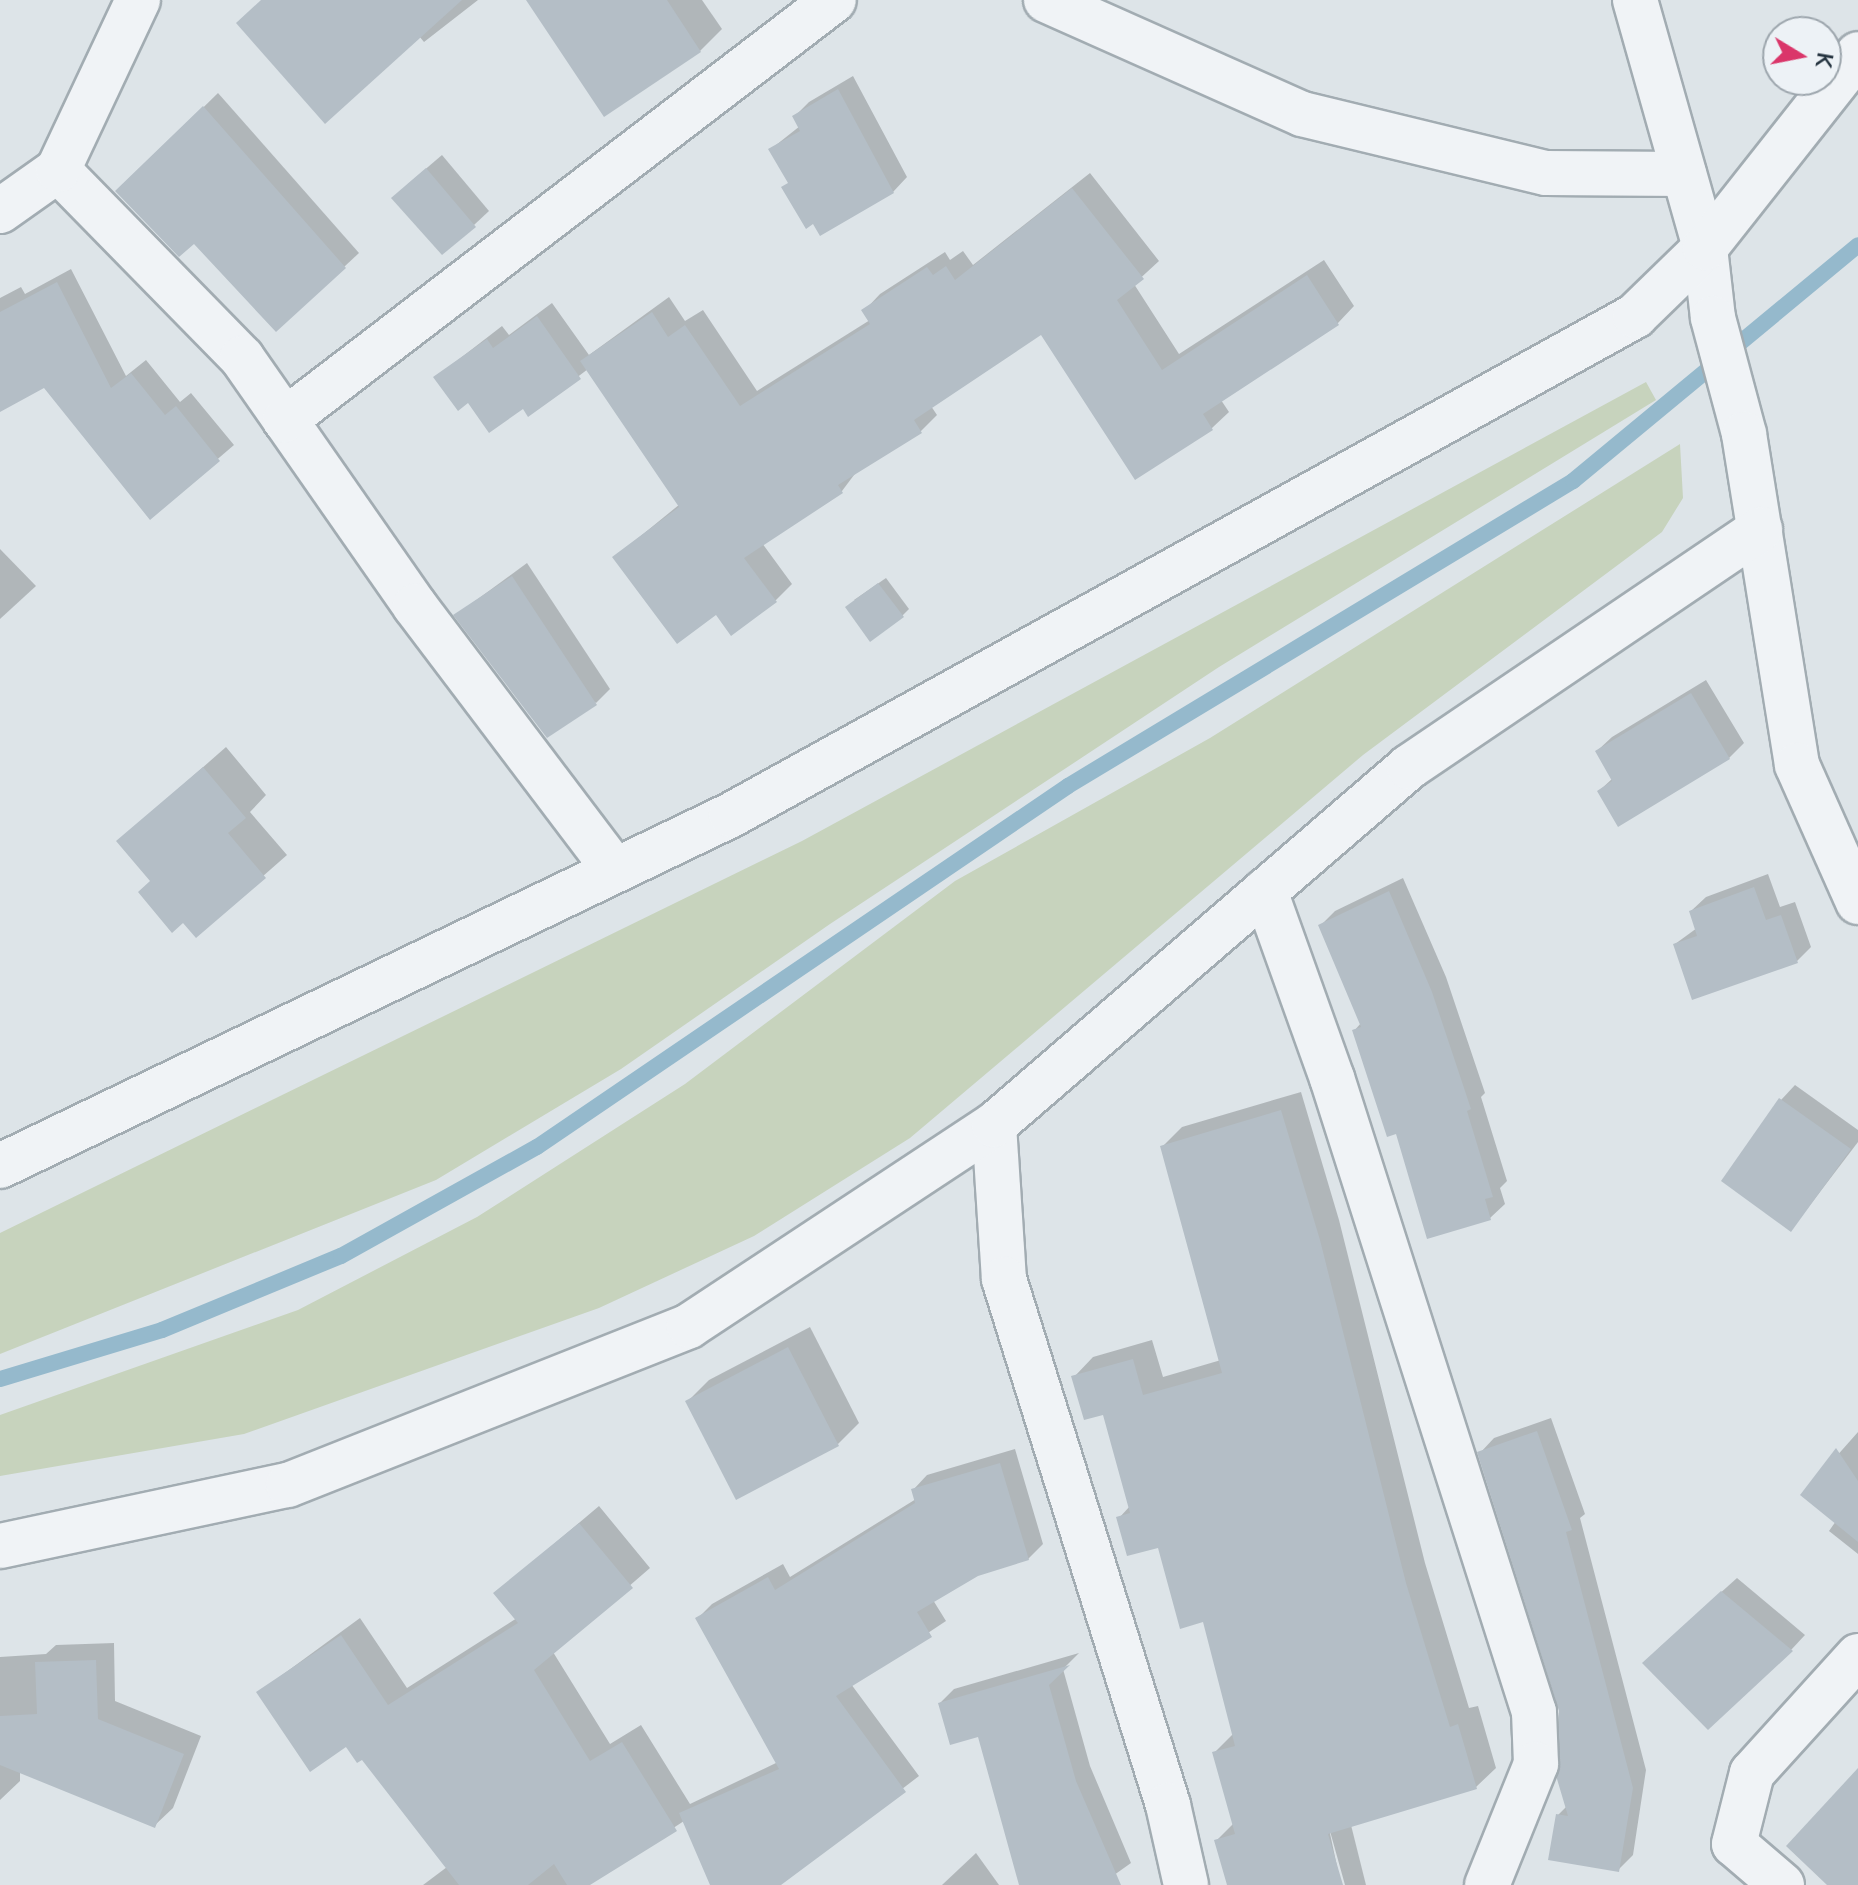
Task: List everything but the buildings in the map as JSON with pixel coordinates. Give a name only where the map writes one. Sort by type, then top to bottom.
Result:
[{"type":"street","points":[[0,211],[58,170],[138,0]]},
{"type":"street","points":[[285,420],[834,0]]},
{"type":"street","points":[[1046,0],[1302,114],[1546,173],[1684,174]]},
{"type":"street","points":[[1635,0],[1705,248],[1713,318],[1744,434],[1797,765],[1858,902]]},
{"type":"street","points":[[0,1166],[759,800],[1635,316],[1705,248],[1858,54]]},
{"type":"street","points":[[58,170],[242,358],[415,606],[615,870]]},
{"type":"street","points":[[0,1546],[288,1485],[689,1326],[994,1125],[1409,767],[1760,529]]},
{"type":"street","points":[[1265,891],[1332,1078],[1534,1712],[1536,1764],[1487,1885]]},
{"type":"street","points":[[994,1125],[1004,1279],[1168,1805],[1179,1881]]},
{"type":"street","points":[[1782,1885],[1734,1844],[1752,1773],[1858,1656]]},
{"type":"green space","points":[[1646,382],[1656,400],[1219,667],[830,924],[621,1069],[436,1180],[0,1354],[0,1233],[802,841]]},
{"type":"green space","points":[[1680,444],[1683,498],[1662,532],[1363,755],[910,1138],[754,1236],[599,1308],[244,1434],[0,1476],[0,1415],[298,1310],[477,1217],[685,1084],[955,881],[1210,738]]},
{"type":"waterway","points":[[0,1379],[162,1330],[341,1256],[537,1147],[1068,786],[1573,481],[1858,245]]}]
